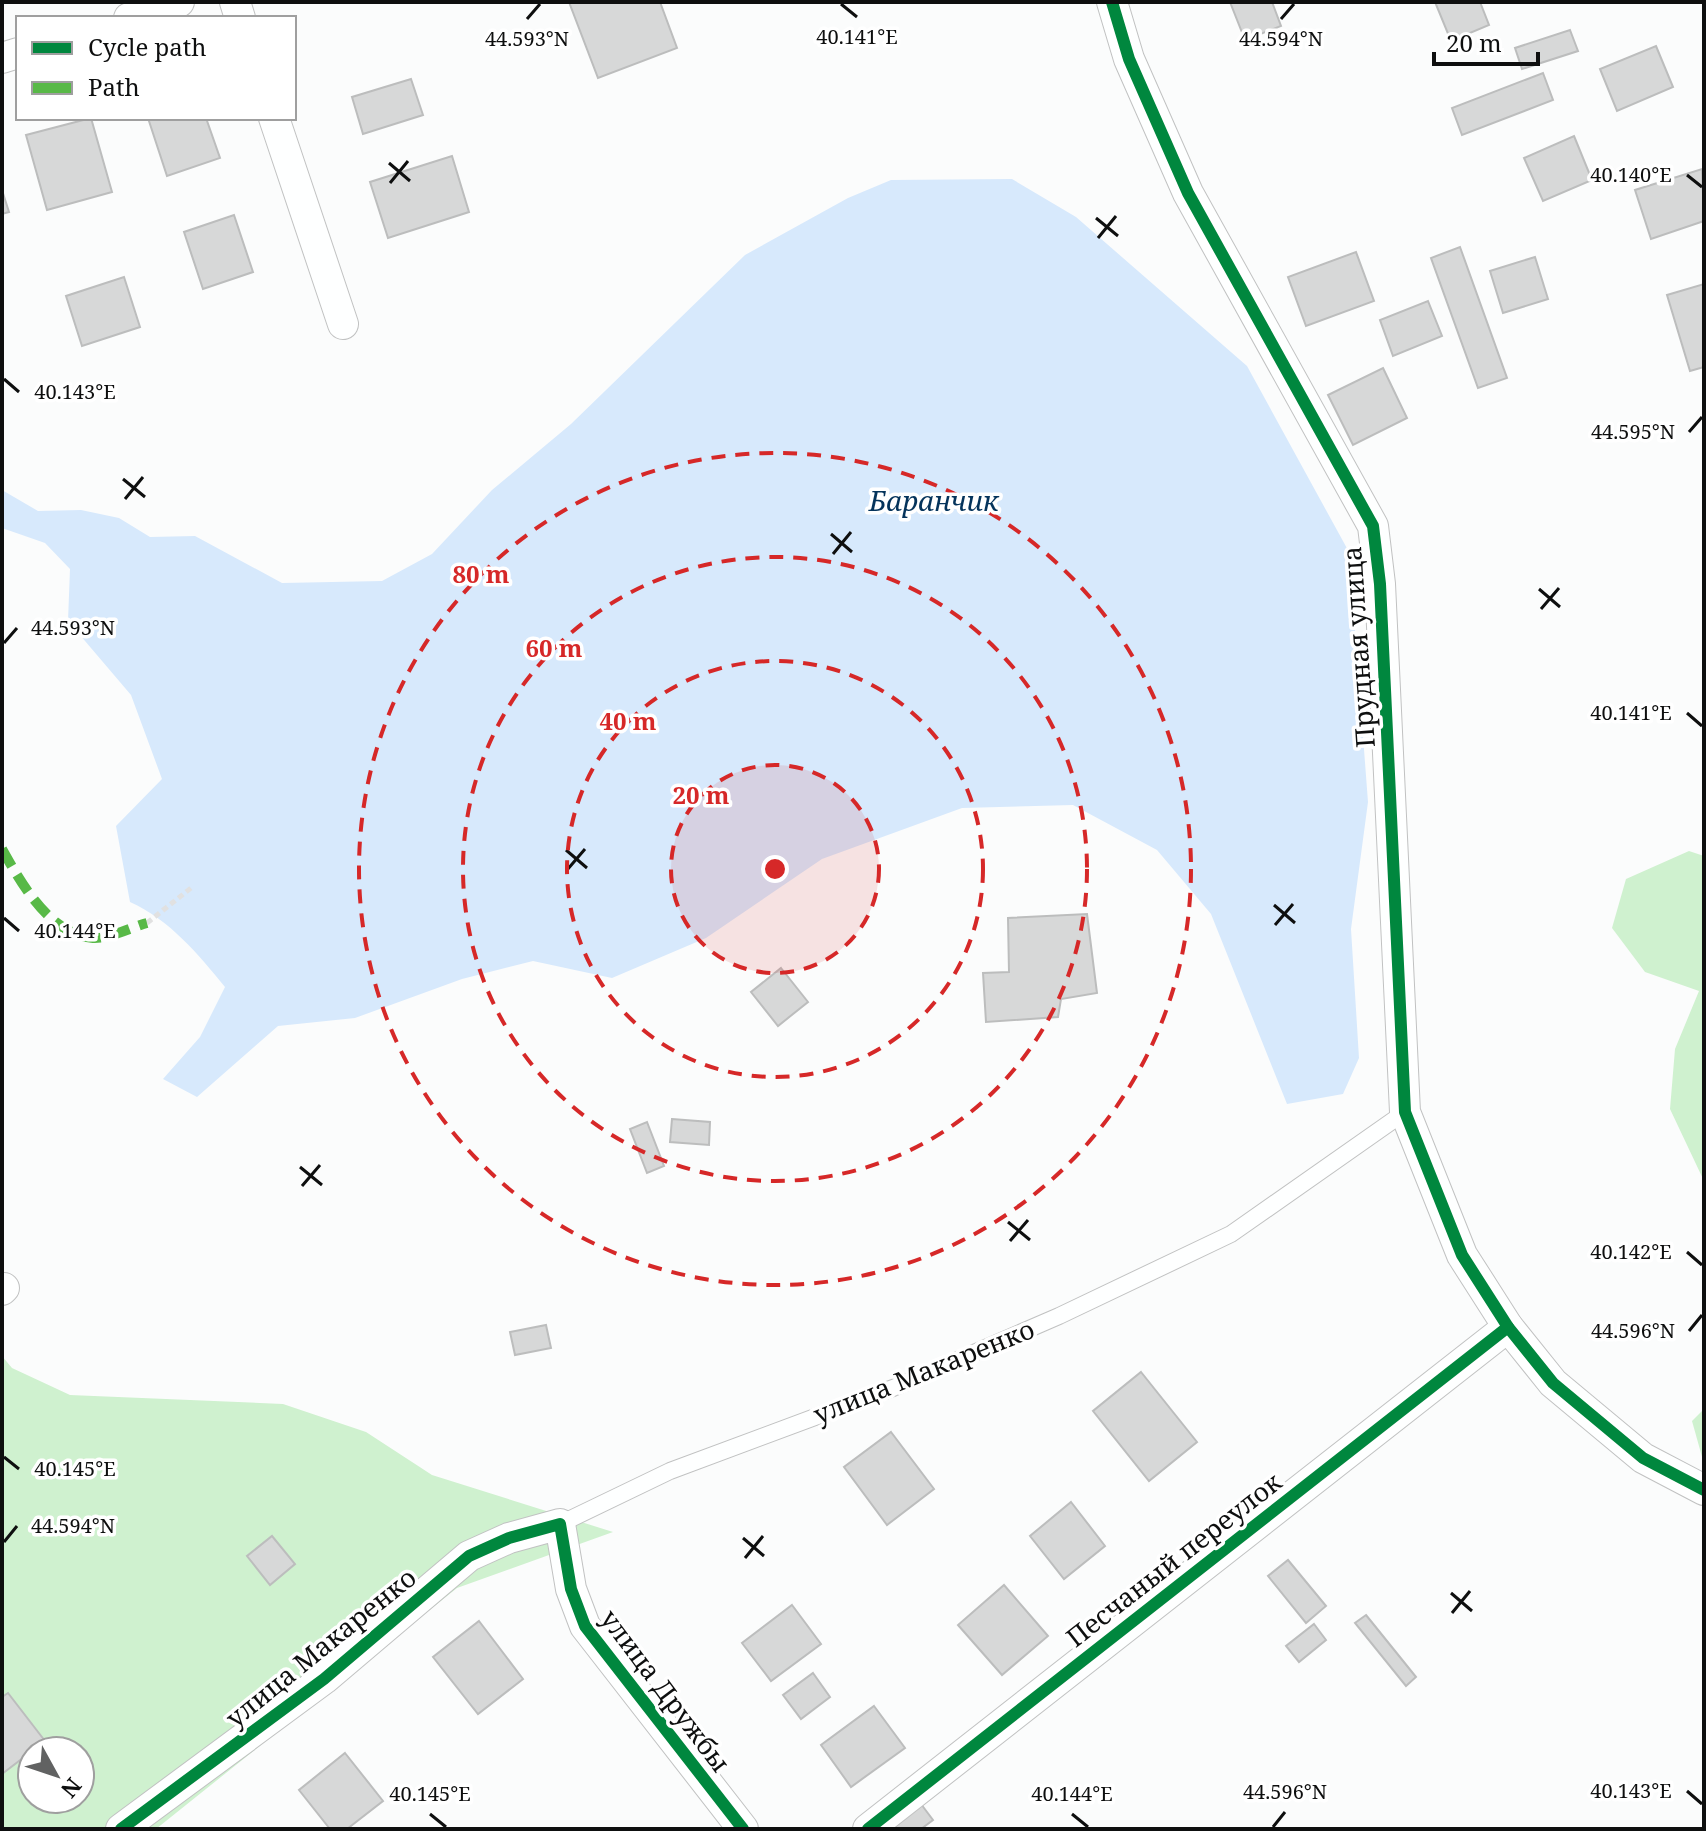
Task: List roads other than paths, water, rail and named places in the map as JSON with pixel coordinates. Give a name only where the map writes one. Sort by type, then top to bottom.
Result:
[{"type":"street","points":[[135,16],[179,2]]},
{"type":"street","name":"Прудная улица","points":[[1112,2],[1129,59],[1188,193],[1373,526],[1380,584],[1405,1112],[1462,1255],[1508,1327],[1553,1383],[1643,1458],[1704,1490]]},
{"type":"street","points":[[275,120],[343,324]]},
{"type":"street","name":"Песчаный переулок","points":[[868,1829],[1508,1327]]},
{"type":"street","name":"улица Макаренко","points":[[121,1829],[324,1679],[469,1556],[509,1538],[560,1524]]},
{"type":"street","name":"улица Дружбы","points":[[560,1524],[571,1589],[585,1626],[743,1829]]},
{"type":"lane","name":"улица Макаренко","points":[[560,1524],[670,1471],[893,1388],[1059,1316],[1231,1234],[1405,1112]]},
{"type":"water","name":"Баранчик","points":[[1012,179],[1076,217],[1247,366],[1349,552],[1368,802],[1351,929],[1359,1058],[1343,1094],[1287,1104],[1211,914],[1157,850],[1073,805],[962,808],[822,859],[706,938],[612,978],[533,961],[462,979],[355,1018],[278,1026],[197,1097],[163,1079],[200,1037],[225,987],[171,928],[130,902],[116,826],[162,779],[131,695],[68,621],[70,569],[45,543],[2,528],[2,490],[38,511],[81,510],[119,518],[150,537],[195,536],[282,583],[382,581],[432,554],[492,490],[571,424],[745,255],[848,198],[891,180]]}]
